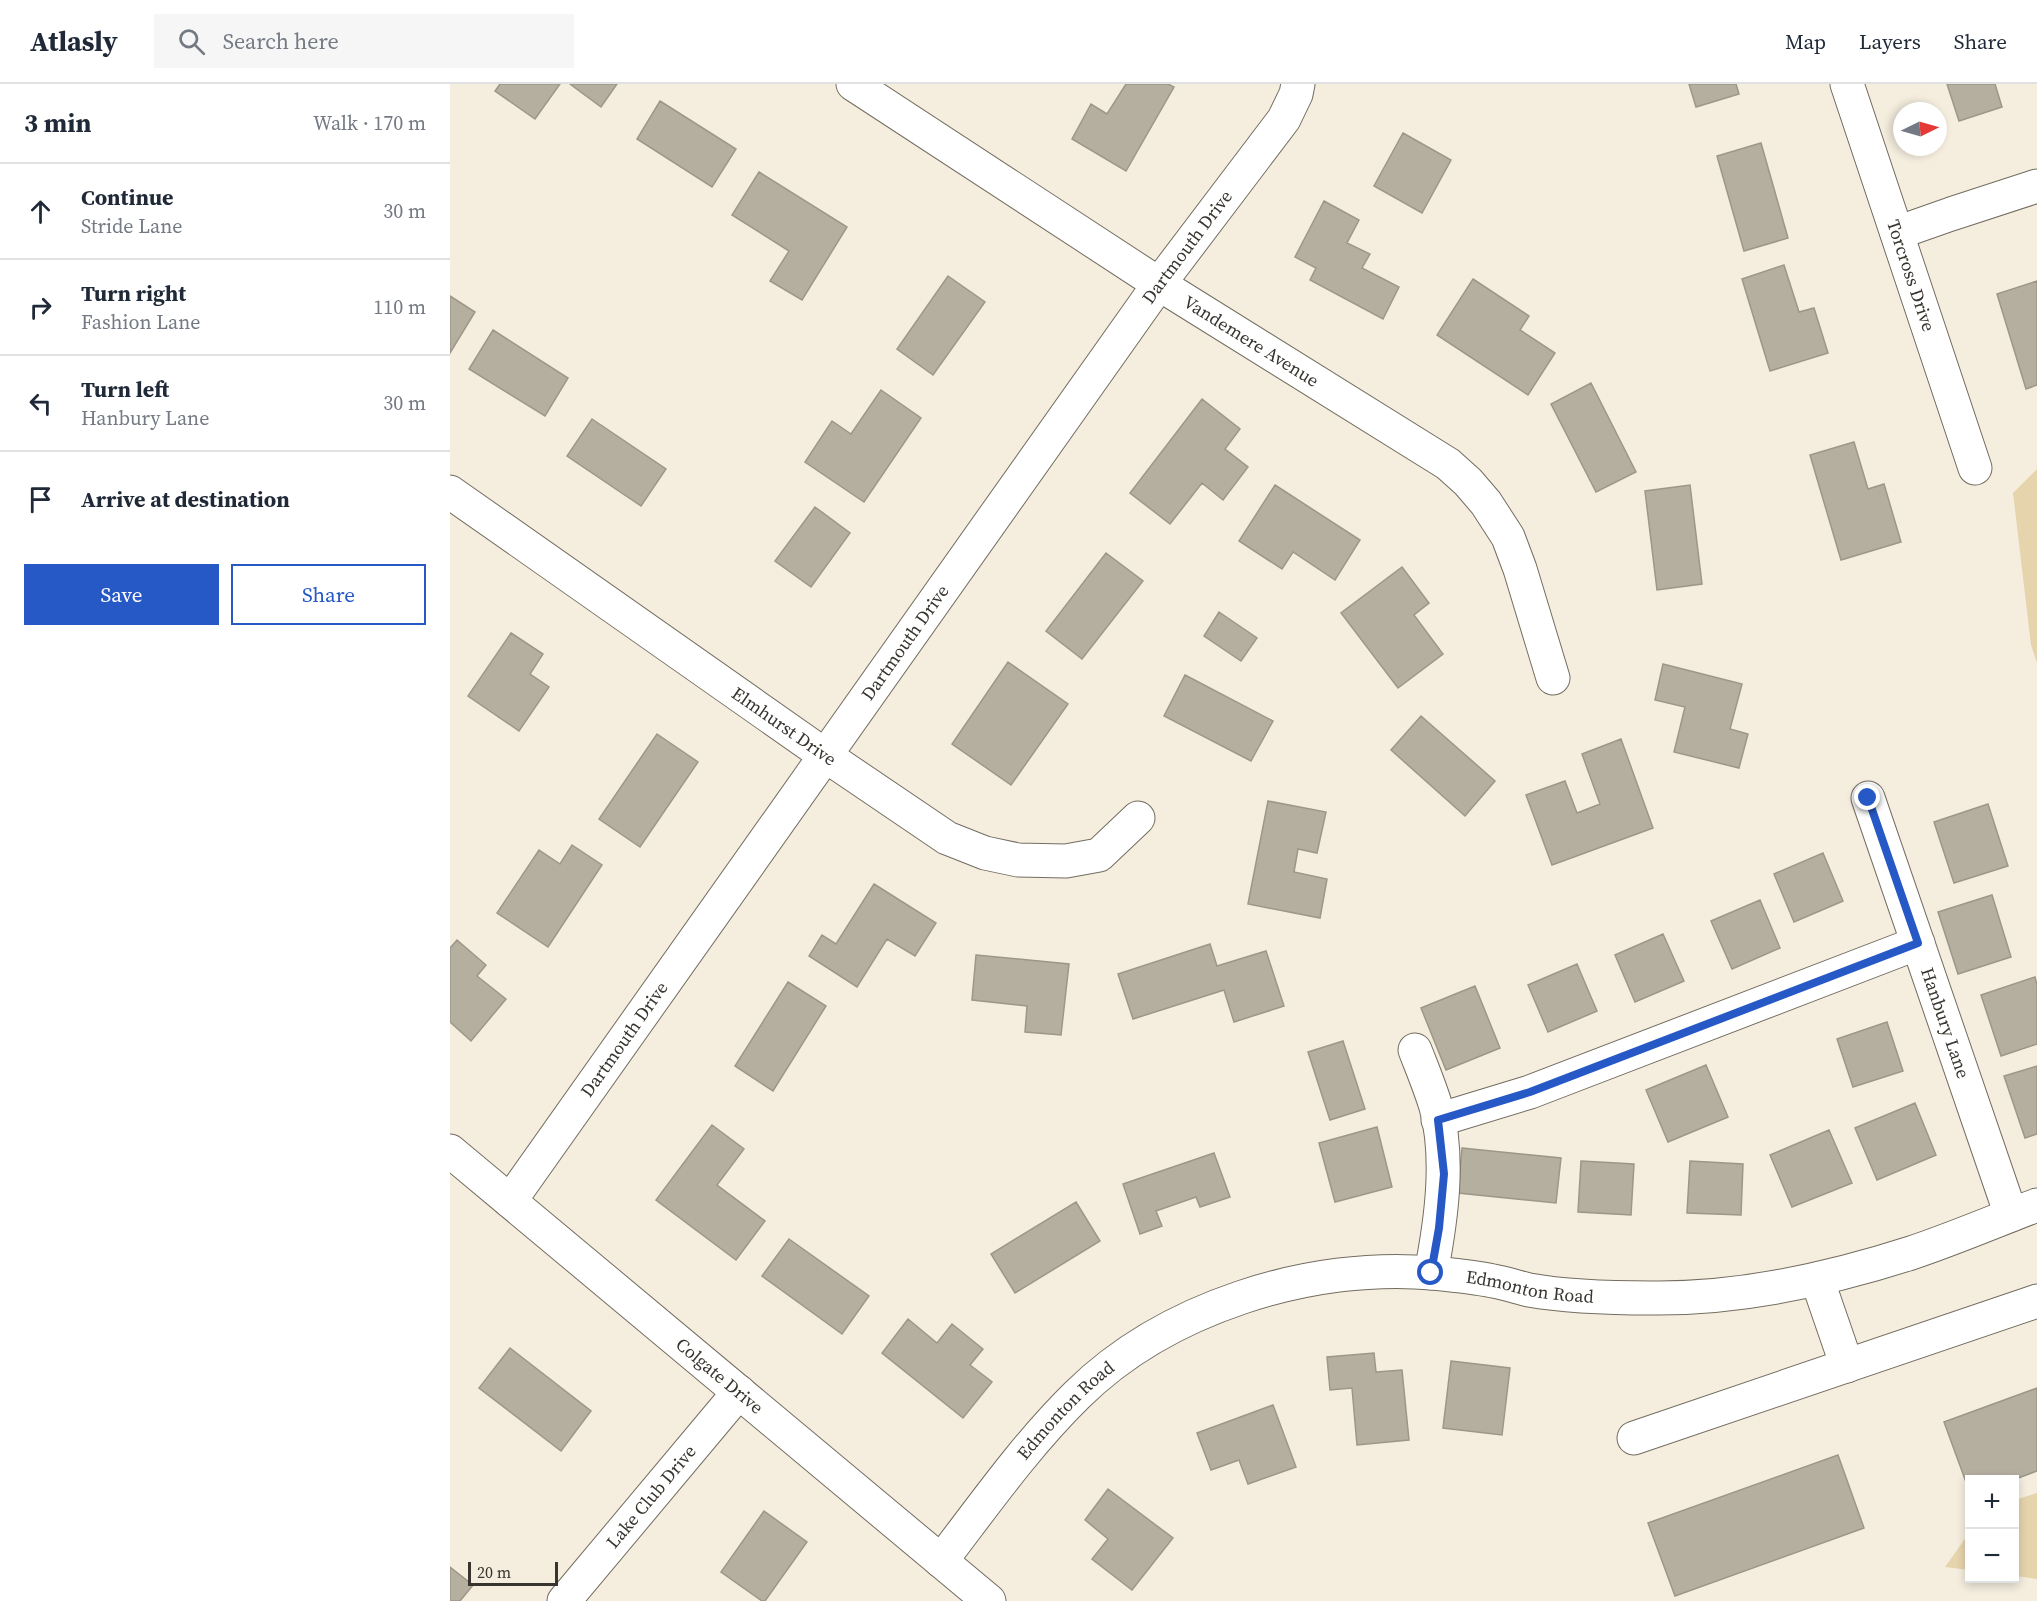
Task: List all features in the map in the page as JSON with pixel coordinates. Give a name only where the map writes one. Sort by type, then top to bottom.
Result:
[{"type":"street","name":"Vandemere Avenue","points":[[853,84],[1159,284],[1448,464],[1486,503],[1508,537],[1553,678]]},
{"type":"street","name":"Dartmouth Drive","points":[[510,1201],[1159,284],[1284,119],[1298,84]]},
{"type":"street","name":"Torcross Drive","points":[[1847,84],[1975,468]]},
{"type":"street","points":[[1897,233],[2037,186]]},
{"type":"street","name":"Elmhurst Drive","points":[[450,492],[826,756],[947,838],[985,853],[1018,860],[1066,861],[1099,855],[1138,818]]},
{"type":"street","name":"Hanbury Lane","points":[[1868,798],[1918,943],[2024,1210]]},
{"type":"street","points":[[1438,1120],[1530,1092],[1918,943]]},
{"type":"street","points":[[1415,1050],[1436,1107],[1444,1174],[1439,1228],[1431,1273]]},
{"type":"street","name":"Colgate Drive","points":[[450,1151],[989,1601]]},
{"type":"street","name":"Edmonton Road","points":[[941,1561],[1036,1439],[1078,1394],[1132,1351],[1179,1323],[1235,1299],[1328,1276],[1389,1271],[1491,1280],[1531,1290],[1551,1292],[1653,1298],[1728,1294],[1768,1289],[1842,1274],[1913,1252],[2024,1210]]},
{"type":"street","points":[[1816,1279],[1847,1366]]},
{"type":"street","points":[[1634,1438],[2037,1301]]},
{"type":"street","name":"Lake Club Drive","points":[[564,1601],[739,1392]]},
{"type":"shaded area","points":[[2037,469],[2037,663],[2031,645],[2013,493]]},
{"type":"shaded area","points":[[2037,1493],[2037,1579],[2019,1577],[2019,1499]]},
{"type":"shaded area","points":[[1965,1539],[1965,1570],[1945,1567]]},
{"type":"building","points":[[500,84],[560,84],[535,119],[495,91]]},
{"type":"building","points":[[570,84],[617,84],[601,107]]},
{"type":"building","points":[[1126,84],[1168,84],[1174,87],[1126,171],[1072,139],[1091,104],[1107,114]]},
{"type":"building","points":[[1689,84],[1736,84],[1739,94],[1696,107]]},
{"type":"building","points":[[1947,84],[1995,84],[2002,107],[1959,121]]},
{"type":"building","points":[[660,101],[736,149],[712,187],[637,139]]},
{"type":"building","points":[[1403,133],[1451,160],[1422,213],[1374,186]]},
{"type":"building","points":[[1761,143],[1788,238],[1744,251],[1717,156]]},
{"type":"building","points":[[759,172],[847,227],[802,300],[770,281],[789,251],[732,215]]},
{"type":"building","points":[[1324,201],[1359,220],[1347,243],[1370,254],[1362,268],[1399,287],[1383,319],[1310,280],[1316,268],[1295,257]]},
{"type":"building","points":[[1784,265],[1799,312],[1814,308],[1828,353],[1770,371],[1742,279]]},
{"type":"building","points":[[948,276],[985,302],[933,375],[897,349]]},
{"type":"building","points":[[1473,279],[1529,316],[1520,330],[1555,353],[1528,395],[1437,335]]},
{"type":"building","points":[[2037,281],[2037,385],[2026,389],[1997,294]]},
{"type":"building","points":[[450,296],[475,312],[450,353]]},
{"type":"building","points":[[493,330],[568,378],[545,416],[469,369]]},
{"type":"building","points":[[1591,383],[1636,472],[1596,492],[1551,404]]},
{"type":"building","points":[[881,390],[921,418],[864,502],[805,462],[832,421],[851,434]]},
{"type":"building","points":[[1202,399],[1240,429],[1225,449],[1248,467],[1223,500],[1202,483],[1170,524],[1130,493]]},
{"type":"building","points":[[592,419],[666,469],[641,506],[567,456]]},
{"type":"building","points":[[1854,442],[1868,489],[1884,484],[1901,542],[1841,560],[1810,455]]},
{"type":"building","points":[[1275,485],[1360,540],[1335,580],[1293,552],[1282,569],[1239,541]]},
{"type":"building","points":[[1690,485],[1702,584],[1657,590],[1645,491]]},
{"type":"building","points":[[815,507],[850,533],[811,587],[775,561]]},
{"type":"building","points":[[1106,553],[1143,581],[1082,659],[1046,631]]},
{"type":"building","points":[[1402,567],[1429,603],[1414,615],[1443,654],[1398,688],[1341,613]]},
{"type":"building","points":[[1219,612],[1257,638],[1241,661],[1204,636]]},
{"type":"building","points":[[511,633],[543,654],[530,674],[549,687],[519,731],[468,696]]},
{"type":"building","points":[[1008,662],[1068,704],[1011,785],[952,744]]},
{"type":"building","points":[[1663,664],[1742,684],[1730,729],[1748,734],[1739,768],[1674,752],[1685,707],[1655,700]]},
{"type":"building","points":[[1185,675],[1273,721],[1251,761],[1164,716]]},
{"type":"building","points":[[1421,716],[1495,781],[1465,816],[1391,750]]},
{"type":"building","points":[[657,734],[698,762],[640,847],[599,819]]},
{"type":"building","points":[[1621,739],[1653,828],[1552,865],[1526,795],[1565,781],[1577,813],[1600,804],[1582,754]]},
{"type":"building","points":[[1268,801],[1326,812],[1317,853],[1298,849],[1294,872],[1327,879],[1320,918],[1248,904]]},
{"type":"building","points":[[1988,804],[2008,866],[1954,883],[1934,822]]},
{"type":"building","points":[[572,845],[602,865],[548,947],[497,913],[539,850],[560,864]]},
{"type":"building","points":[[1823,853],[1843,901],[1794,922],[1774,874]]},
{"type":"building","points":[[874,884],[936,923],[915,956],[887,939],[857,987],[809,956],[822,935],[836,944]]},
{"type":"building","points":[[1992,895],[2011,957],[1958,974],[1938,912]]},
{"type":"building","points":[[1760,900],[1780,948],[1732,969],[1711,921]]},
{"type":"building","points":[[1663,934],[1684,981],[1635,1002],[1615,955]]},
{"type":"building","points":[[457,940],[486,965],[477,976],[506,999],[471,1041],[450,1022],[450,948]]},
{"type":"building","points":[[1210,944],[1217,966],[1266,951],[1284,1006],[1234,1022],[1224,990],[1133,1019],[1118,974]]},
{"type":"building","points":[[976,955],[1069,964],[1061,1035],[1025,1032],[1027,1006],[972,1000]]},
{"type":"building","points":[[1577,964],[1597,1011],[1548,1032],[1528,985]]},
{"type":"building","points":[[2035,977],[2037,1044],[2001,1056],[1981,995]]},
{"type":"building","points":[[788,982],[826,1006],[773,1091],[735,1066]]},
{"type":"building","points":[[1475,986],[1500,1048],[1446,1070],[1421,1008]]},
{"type":"building","points":[[1887,1022],[1903,1071],[1853,1087],[1837,1039]]},
{"type":"building","points":[[1343,1041],[1365,1109],[1330,1120],[1308,1052]]},
{"type":"building","points":[[1706,1065],[1728,1117],[1668,1142],[1646,1090]]},
{"type":"building","points":[[2037,1066],[2037,1134],[2025,1138],[2004,1076]]},
{"type":"building","points":[[1915,1103],[1936,1155],[1877,1180],[1855,1128]]},
{"type":"building","points":[[712,1125],[744,1149],[717,1185],[765,1221],[736,1260],[656,1200]]},
{"type":"building","points":[[1377,1127],[1392,1187],[1335,1202],[1319,1143]]},
{"type":"building","points":[[1829,1130],[1852,1183],[1792,1207],[1770,1155]]},
{"type":"building","points":[[1462,1148],[1561,1158],[1556,1203],[1458,1193]]},
{"type":"building","points":[[1214,1153],[1230,1197],[1200,1207],[1196,1197],[1156,1211],[1162,1226],[1140,1234],[1123,1184]]},
{"type":"building","points":[[1581,1161],[1634,1164],[1631,1215],[1578,1212]]},
{"type":"building","points":[[1690,1161],[1743,1164],[1741,1215],[1687,1213]]},
{"type":"building","points":[[1076,1202],[1100,1241],[1015,1293],[991,1254]]},
{"type":"building","points":[[789,1239],[869,1296],[842,1334],[762,1276]]},
{"type":"building","points":[[908,1319],[937,1343],[952,1324],[983,1349],[970,1365],[992,1382],[963,1418],[882,1353]]},
{"type":"building","points":[[510,1348],[591,1411],[561,1451],[479,1388]]},
{"type":"building","points":[[1374,1353],[1376,1372],[1402,1370],[1409,1440],[1357,1445],[1352,1388],[1330,1390],[1327,1357]]},
{"type":"building","points":[[1451,1361],[1510,1368],[1502,1435],[1443,1428]]},
{"type":"building","points":[[2037,1388],[2037,1471],[2019,1478],[2019,1475],[1965,1475],[1965,1479],[1944,1422]]},
{"type":"building","points":[[1273,1405],[1296,1467],[1248,1484],[1239,1460],[1211,1470],[1197,1433]]},
{"type":"building","points":[[1838,1455],[1864,1528],[1675,1596],[1648,1523]]},
{"type":"building","points":[[1108,1489],[1173,1538],[1132,1590],[1092,1559],[1108,1539],[1085,1520]]},
{"type":"building","points":[[764,1511],[807,1542],[765,1601],[762,1601],[721,1572]]},
{"type":"building","points":[[450,1567],[473,1585],[460,1601],[450,1601]]},
{"type":"route","points":[[1431,1273],[1439,1228],[1444,1174],[1438,1120],[1530,1092],[1918,943],[1868,798]]}]
